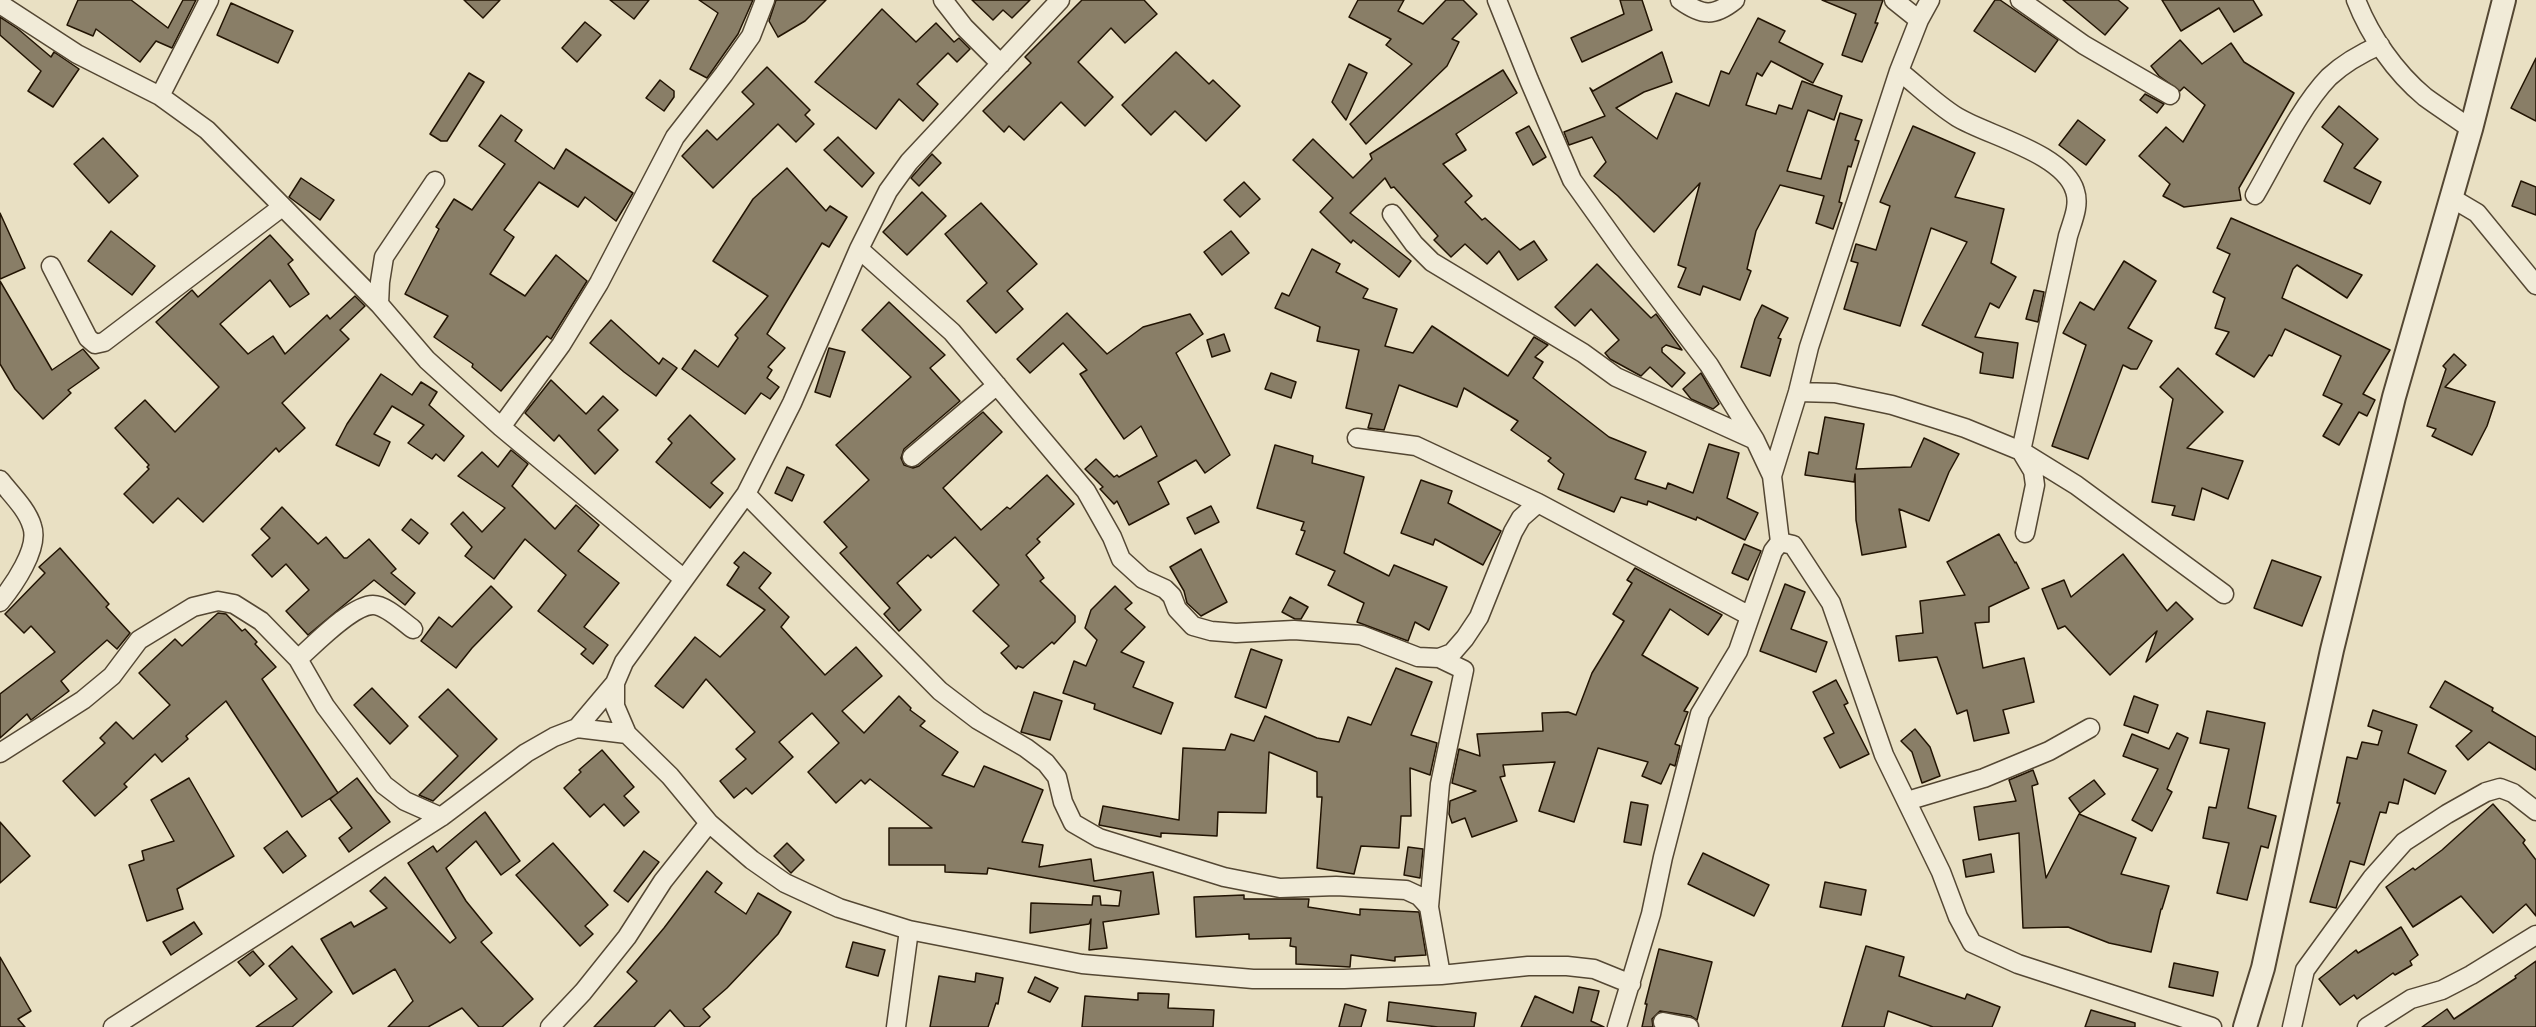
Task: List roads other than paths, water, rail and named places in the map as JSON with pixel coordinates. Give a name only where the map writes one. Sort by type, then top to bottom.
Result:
[{"type":"street","points":[[160,96],[209,0]]},
{"type":"street","points":[[501,427],[561,345],[599,283],[675,137],[751,36],[765,0]]},
{"type":"street","points":[[943,0],[964,27],[1001,64]]},
{"type":"street","points":[[577,728],[615,683],[624,662],[746,494],[792,403],[859,249],[888,191],[909,162],[1060,0]]},
{"type":"street","points":[[1497,0],[1572,180],[1623,253],[1709,365],[1755,440],[1772,476],[1780,542],[1773,551],[1738,651],[1701,714],[1631,984],[1617,1027]]},
{"type":"street","points":[[1680,0],[1701,13],[1721,12],[1735,0]]},
{"type":"street","points":[[1894,0],[1919,20]]},
{"type":"street","points":[[1772,476],[1798,392],[1809,347],[1899,71],[1919,20],[1930,0]]},
{"type":"street","points":[[2020,0],[2084,45],[2170,95]]},
{"type":"street","points":[[2356,0],[2380,45],[2397,69],[2425,96],[2471,129]]},
{"type":"street","points":[[2245,1027],[2263,968],[2332,650],[2389,420],[2471,129],[2504,0]]},
{"type":"street","points":[[0,3],[77,54],[160,96],[207,130],[379,304],[427,360],[501,427],[684,579]]},
{"type":"street","points":[[2254,195],[2308,105],[2330,77],[2364,52],[2380,45]]},
{"type":"street","points":[[1899,71],[1958,117],[2042,156],[2064,175],[2075,190],[2076,208],[2020,450],[2033,471],[2035,485],[2025,533]]},
{"type":"street","points":[[379,304],[384,258],[435,181]]},
{"type":"street","points":[[2450,197],[2477,213],[2536,285]]},
{"type":"street","points":[[51,266],[88,338],[95,344],[104,342],[282,207]]},
{"type":"street","points":[[1392,213],[1414,243],[1432,262],[1568,343],[1616,377],[1755,440]]},
{"type":"street","points":[[859,249],[952,332],[1086,492],[1112,537],[1121,559],[1143,579],[1165,589],[1172,596],[1177,609],[1193,626],[1211,632],[1294,630],[1361,636],[1418,657],[1439,658],[1464,670],[1440,784],[1429,908],[1441,975]]},
{"type":"street","points":[[912,457],[997,385]]},
{"type":"street","points":[[1798,392],[1835,393],[1892,405],[1965,428],[2020,450],[2076,485],[2224,594]]},
{"type":"street","points":[[1357,438],[1416,446],[1538,503],[1750,616]]},
{"type":"street","points":[[0,480],[23,509],[33,528],[32,546],[18,578],[0,602]]},
{"type":"street","points":[[746,494],[940,691],[978,720],[1026,748],[1046,763],[1057,777],[1063,802],[1073,823],[1099,838],[1224,877],[1280,888],[1336,886],[1406,890],[1419,896],[1429,908]]},
{"type":"street","points":[[1439,658],[1452,653],[1479,617],[1513,532],[1521,518],[1538,503]]},
{"type":"street","points":[[1780,542],[1793,545],[1831,603],[1884,755],[1941,872],[1958,917],[1972,943],[2018,964],[2212,1027]]},
{"type":"street","points":[[0,753],[83,700],[112,676],[139,640],[193,607],[218,601],[234,604],[261,621],[298,659],[325,706],[384,785],[405,801],[441,817]]},
{"type":"street","points":[[298,659],[351,614],[367,606],[381,607],[413,629]]},
{"type":"street","points":[[615,683],[615,706],[627,734],[670,776],[709,823],[753,860],[785,883],[839,909],[909,930],[1082,964],[1253,979],[1344,979],[1441,975],[1528,966],[1567,966],[1594,969],[1631,984]]},
{"type":"street","points":[[115,1026],[441,817],[526,753],[554,736],[577,728],[627,734]]},
{"type":"street","points":[[1907,801],[1984,778],[2049,751],[2090,728]]},
{"type":"street","points":[[2292,1027],[2305,970],[2372,878],[2404,842],[2486,792],[2500,788],[2513,793],[2536,811]]},
{"type":"street","points":[[550,1027],[583,992],[627,937],[663,881],[709,823]]},
{"type":"street","points":[[896,1027],[909,930]]},
{"type":"street","points":[[2367,1027],[2411,999],[2442,990],[2471,975],[2536,934]]},
{"type":"street","points":[[1663,1022],[1689,1027]]}]
